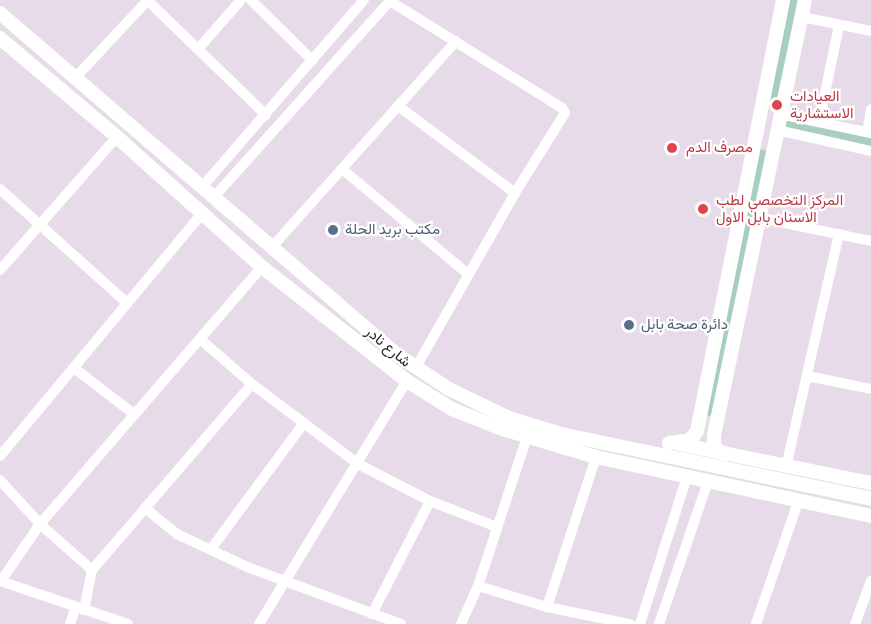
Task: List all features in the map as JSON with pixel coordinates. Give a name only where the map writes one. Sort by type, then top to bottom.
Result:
[{"type":"main road","points":[[628,447],[642,448],[690,440],[697,431],[783,0]]},
{"type":"main road","points":[[724,454],[714,447],[718,420],[805,0]]},
{"type":"main road","name":"شارع نادر","points":[[0,13],[352,317],[416,369],[449,390],[509,418],[561,434],[871,499]]},
{"type":"main road","name":"شارع نادر","points":[[0,38],[117,137],[201,215],[262,267],[407,381],[452,409],[527,437],[596,458],[871,516]]},
{"type":"main road","points":[[316,309],[325,303],[327,295]]},
{"type":"main road","points":[[340,330],[342,322],[352,317]]},
{"type":"main road","points":[[700,416],[702,425],[706,428],[715,426],[718,420]]},
{"type":"main road","points":[[669,443],[871,483]]},
{"type":"street","points":[[75,78],[148,0],[266,115]]},
{"type":"street","points":[[198,49],[241,0]]},
{"type":"street","points":[[251,0],[312,60]]},
{"type":"street","points":[[202,188],[364,0]]},
{"type":"street","points":[[214,197],[391,1],[562,108],[565,113],[515,193],[416,369]]},
{"type":"street","points":[[802,17],[871,31]]},
{"type":"street","points":[[819,122],[839,25]]},
{"type":"street","points":[[272,247],[456,41]]},
{"type":"street","points":[[398,106],[515,193]]},
{"type":"street","points":[[780,114],[869,132],[871,109]]},
{"type":"street","points":[[777,130],[871,152]]},
{"type":"street","points":[[0,270],[117,137]]},
{"type":"street","points":[[342,170],[469,275]]},
{"type":"street","points":[[216,171],[219,180],[226,183]]},
{"type":"street","points":[[0,189],[127,303]]},
{"type":"street","points":[[0,456],[201,215]]},
{"type":"street","points":[[760,218],[871,241]]},
{"type":"street","points":[[786,466],[839,234]]},
{"type":"street","points":[[129,624],[86,613],[1,581],[40,524],[262,267]]},
{"type":"street","points":[[200,339],[252,384],[358,464],[430,501],[497,527]]},
{"type":"street","points":[[74,368],[134,414]]},
{"type":"street","points":[[807,376],[871,389]]},
{"type":"street","points":[[259,624],[407,381]]},
{"type":"street","points":[[70,624],[86,613],[92,570],[252,384]]},
{"type":"street","points":[[211,549],[304,423]]},
{"type":"street","points":[[461,624],[478,586],[527,437]]},
{"type":"street","points":[[547,607],[596,458]]},
{"type":"street","points":[[640,624],[687,477]]},
{"type":"street","points":[[0,480],[40,524],[92,570]]},
{"type":"street","points":[[659,624],[708,482]]},
{"type":"street","points":[[372,614],[430,501]]},
{"type":"street","points":[[756,624],[798,502]]},
{"type":"street","points":[[144,508],[177,534],[286,583],[401,624]]},
{"type":"street","points":[[855,624],[871,581]]},
{"type":"street","points":[[478,586],[547,607],[630,624]]},
{"type":"green space","points":[[790,0],[799,0],[776,109],[768,108]]},
{"type":"green space","points":[[786,120],[871,138],[871,147],[785,129]]},
{"type":"green space","points":[[759,149],[768,151],[712,416],[703,415]]},
{"type":"place","name":"العيادات الاستشارية","points":[[777,105]]},
{"type":"place","name":"مصرف الدم","points":[[672,148]]},
{"type":"place","name":"المركز التخصصي لطب الاسنان بابل الاول","points":[[703,209]]},
{"type":"place","name":"مكتب بريد الحلة","points":[[333,230]]},
{"type":"place","name":"دائرة صحة بابل","points":[[629,325]]}]
